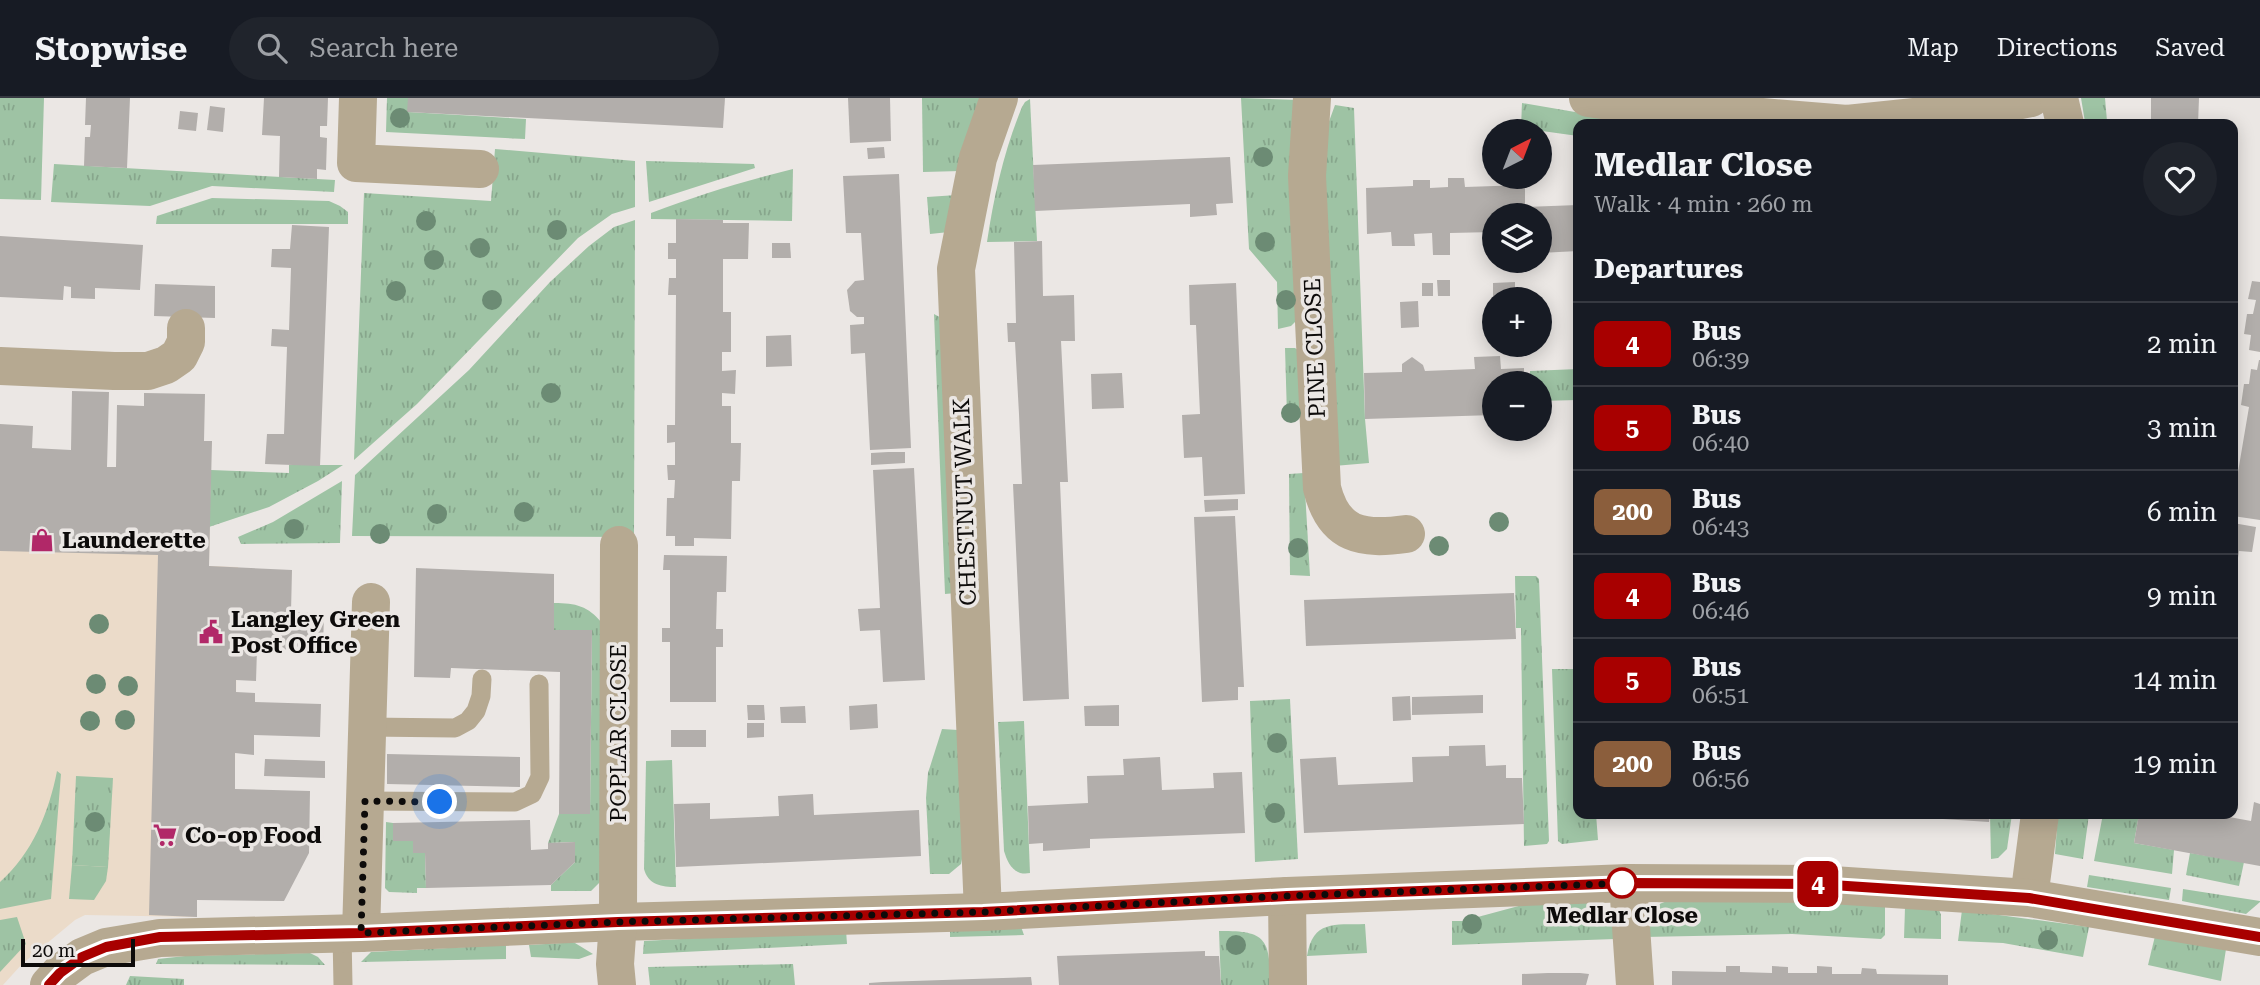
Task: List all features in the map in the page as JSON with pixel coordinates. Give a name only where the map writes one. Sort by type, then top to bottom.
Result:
[{"type":"street","points":[[358,98],[356,163],[480,169]]},
{"type":"street","name":"CHESTNUT WALK","points":[[983,912],[957,331],[957,269],[978,158],[999,98]]},
{"type":"street","name":"PINE CLOSE","points":[[1312,98],[1307,176],[1322,488],[1327,507],[1336,521],[1350,531],[1366,536],[1406,534]]},
{"type":"street","points":[[1588,98],[1665,117],[1717,119]]},
{"type":"street","points":[[1894,119],[1961,112],[2031,98]]},
{"type":"street","points":[[2059,98],[2064,119]]},
{"type":"street","points":[[0,366],[148,371],[166,365],[179,356],[186,342],[186,328]]},
{"type":"street","name":"POPLAR CLOSE","points":[[617,985],[618,545]]},
{"type":"street","points":[[351,934],[365,801],[372,602]]},
{"type":"street","points":[[2029,898],[2039,819]]},
{"type":"street","points":[[49,985],[82,957],[106,947],[160,937],[351,934],[618,922],[983,912],[1287,896],[1628,883],[1817,884],[2029,898],[2260,937]]},
{"type":"street","points":[[1628,883],[1635,985]]},
{"type":"street","points":[[1287,896],[1288,985]]},
{"type":"lane","points":[[367,727],[455,728],[468,721],[476,711],[481,696],[482,679]]},
{"type":"lane","points":[[365,801],[515,802],[533,794],[540,777],[539,684]]},
{"type":"lane","points":[[343,985],[351,934]]},
{"type":"shaded area","points":[[0,464],[211,470],[209,566],[238,567],[233,900],[197,900],[197,917],[85,915],[75,920],[22,964],[3,985],[0,985]]},
{"type":"green space","points":[[0,98],[44,98],[41,200],[0,199]]},
{"type":"green space","points":[[387,98],[408,98],[408,112],[526,119],[525,139],[386,132]]},
{"type":"green space","points":[[922,98],[985,98],[961,171],[923,172]]},
{"type":"green space","points":[[1241,98],[1299,100],[1299,318],[1291,326],[1278,329],[1277,282],[1249,249]]},
{"type":"green space","points":[[2081,98],[2105,98],[2107,119],[2084,119]]},
{"type":"green space","points":[[1030,99],[1037,241],[987,242],[1005,157],[1022,107]]},
{"type":"green space","points":[[1522,103],[1616,119],[1573,119],[1573,135],[1552,132],[1552,119],[1521,119]]},
{"type":"green space","points":[[1335,105],[1354,108],[1365,419],[1369,463],[1334,466],[1323,151],[1327,127]]},
{"type":"green space","points":[[495,149],[635,161],[635,207],[612,214],[578,238],[417,404],[354,460],[364,193],[491,201]]},
{"type":"green space","points":[[646,161],[754,164],[755,168],[649,202]]},
{"type":"green space","points":[[54,164],[335,180],[334,192],[212,186],[150,206],[51,202]]},
{"type":"green space","points":[[793,169],[792,221],[651,219],[651,213],[686,200]]},
{"type":"green space","points":[[957,195],[949,232],[930,234],[927,197]]},
{"type":"green space","points":[[212,198],[329,201],[348,212],[348,224],[156,224],[157,216]]},
{"type":"green space","points":[[635,220],[634,537],[352,536],[355,475],[469,370],[550,282],[589,246],[614,227]]},
{"type":"green space","points":[[934,314],[945,320],[956,593],[945,594]]},
{"type":"green space","points":[[1285,348],[1295,348],[1302,353],[1303,411],[1296,417],[1287,416]]},
{"type":"green space","points":[[1573,369],[1573,400],[1552,401],[1552,371],[1530,371]]},
{"type":"green space","points":[[289,465],[343,465],[269,507],[209,527],[211,470],[289,473]]},
{"type":"green space","points":[[1304,473],[1310,576],[1290,575],[1289,474]]},
{"type":"green space","points":[[342,481],[340,543],[241,544],[238,537],[273,522]]},
{"type":"green space","points":[[1515,576],[1536,576],[1539,579],[1549,841],[1547,844],[1524,846],[1521,628],[1516,628]]},
{"type":"green space","points":[[554,603],[581,607],[602,623],[602,880],[591,891],[551,891],[551,885],[575,862],[574,842],[548,843],[559,814],[590,814],[592,630],[554,630]]},
{"type":"green space","points":[[1552,669],[1573,669],[1573,819],[1596,819],[1598,840],[1562,844],[1558,841]]},
{"type":"green space","points":[[1290,699],[1298,859],[1255,862],[1250,701]]},
{"type":"green space","points":[[1024,721],[1030,873],[1020,873],[1012,868],[1004,851],[998,722]]},
{"type":"green space","points":[[942,729],[958,730],[963,854],[961,864],[949,874],[930,874],[926,798],[928,773]]},
{"type":"green space","points":[[672,760],[676,887],[652,882],[644,869],[646,761]]},
{"type":"green space","points":[[57,771],[61,774],[51,899],[0,909],[0,882],[21,859],[38,831]]},
{"type":"green space","points":[[76,776],[113,778],[108,867],[72,865]]},
{"type":"green space","points":[[1990,819],[2011,819],[2007,849],[1998,858],[1991,859]]},
{"type":"green space","points":[[2058,819],[2088,819],[2083,859],[2055,854]]},
{"type":"green space","points":[[2102,819],[2138,819],[2134,843],[2174,850],[2172,874],[2094,861]]},
{"type":"green space","points":[[386,822],[393,823],[393,841],[413,841],[414,853],[425,853],[426,888],[417,888],[417,893],[389,892],[385,888]]},
{"type":"green space","points":[[2190,853],[2244,862],[2239,886],[2186,875]]},
{"type":"green space","points":[[72,865],[108,867],[106,881],[94,900],[69,899]]},
{"type":"green space","points":[[2089,875],[2171,888],[2169,900],[2087,887]]},
{"type":"green space","points":[[2183,889],[2260,902],[2246,914],[2182,901]]},
{"type":"green space","points":[[1700,897],[1885,905],[1885,935],[1881,939],[1792,934],[1644,937],[1649,915],[1654,908],[1669,901]]},
{"type":"green space","points":[[1589,898],[1604,907],[1615,920],[1615,939],[1452,945],[1452,921],[1463,921],[1533,902]]},
{"type":"green space","points":[[1905,908],[1939,910],[1941,939],[1904,938]]},
{"type":"green space","points":[[1962,910],[2089,927],[2083,957],[2003,943],[1958,941]]},
{"type":"green space","points":[[17,917],[26,944],[0,972],[0,920]]},
{"type":"green space","points":[[1020,924],[1024,935],[950,937],[950,927]]},
{"type":"green space","points":[[1365,924],[1367,953],[1307,956],[1314,936],[1320,930],[1335,925]]},
{"type":"green space","points":[[846,930],[847,944],[643,954],[644,941]]},
{"type":"green space","points":[[1219,931],[1247,933],[1262,941],[1269,957],[1270,985],[1221,985]]},
{"type":"green space","points":[[2155,936],[2226,949],[2221,981],[2148,965]]},
{"type":"green space","points":[[575,943],[593,954],[579,959],[531,957],[529,945]]},
{"type":"green space","points":[[506,945],[506,959],[361,962],[371,952]]},
{"type":"green space","points":[[310,953],[325,965],[156,964],[158,959],[185,956]]},
{"type":"green space","points":[[793,964],[795,985],[650,985],[648,967]]},
{"type":"green space","points":[[130,976],[184,979],[184,985],[126,985]]},
{"type":"building","points":[[86,98],[130,98],[127,168],[84,166],[85,137],[90,137],[91,125],[85,125]]},
{"type":"building","points":[[264,98],[328,98],[327,126],[320,126],[320,137],[327,138],[326,170],[317,169],[317,179],[279,177],[280,136],[262,135]]},
{"type":"building","points":[[408,98],[725,98],[723,128],[407,112]]},
{"type":"building","points":[[848,98],[890,98],[891,141],[850,143]]},
{"type":"building","points":[[2151,98],[2199,98],[2198,119],[2151,119]]},
{"type":"building","points":[[210,106],[225,108],[223,132],[207,130]]},
{"type":"building","points":[[180,111],[198,113],[196,131],[178,129]]},
{"type":"building","points":[[884,147],[885,158],[868,159],[867,148]]},
{"type":"building","points":[[1230,157],[1233,203],[1216,204],[1217,215],[1190,217],[1190,204],[1035,211],[1033,165]]},
{"type":"building","points":[[899,174],[911,448],[870,450],[865,353],[851,354],[850,325],[864,324],[864,317],[857,317],[850,311],[847,290],[855,281],[864,280],[861,233],[846,233],[843,176]]},
{"type":"building","points":[[1448,178],[1464,178],[1465,187],[1525,189],[1525,203],[1482,203],[1482,232],[1450,233],[1450,255],[1433,255],[1432,233],[1414,234],[1415,246],[1392,246],[1391,232],[1367,234],[1366,188],[1413,186],[1413,180],[1430,180],[1430,188],[1448,187]]},
{"type":"building","points":[[1573,205],[1573,251],[1552,252],[1552,206]]},
{"type":"building","points":[[676,219],[749,223],[748,259],[723,259],[723,312],[731,312],[731,352],[722,352],[722,371],[736,370],[735,394],[722,393],[722,406],[731,406],[731,443],[741,443],[740,481],[732,481],[731,539],[694,538],[694,546],[675,546],[675,536],[666,536],[667,498],[674,498],[675,480],[668,480],[667,465],[675,465],[675,442],[667,443],[667,425],[675,425],[676,295],[668,295],[669,278],[676,278],[676,259],[668,259],[668,243],[676,243]]},
{"type":"building","points":[[292,225],[329,227],[320,466],[265,464],[267,434],[284,434],[287,347],[271,346],[272,329],[289,330],[291,268],[271,267],[272,249],[290,249]]},
{"type":"building","points":[[0,236],[143,245],[140,290],[95,288],[95,299],[71,298],[71,287],[64,286],[63,300],[0,297]]},
{"type":"building","points":[[1042,241],[1043,296],[1074,295],[1075,341],[1061,341],[1068,482],[1060,482],[1069,699],[1023,701],[1013,484],[1022,484],[1015,342],[1008,342],[1007,323],[1016,323],[1014,242]]},
{"type":"building","points":[[772,243],[790,243],[791,258],[772,258]]},
{"type":"building","points":[[1437,280],[1450,280],[1450,296],[1438,296]]},
{"type":"building","points":[[2252,281],[2260,282],[2260,352],[2249,350],[2251,335],[2244,334],[2247,314],[2253,314],[2256,300],[2248,299]]},
{"type":"building","points":[[1515,282],[1515,287],[1493,287],[1493,283]]},
{"type":"building","points":[[1236,283],[1245,494],[1204,496],[1202,457],[1184,458],[1182,415],[1200,414],[1196,325],[1190,325],[1189,285]]},
{"type":"building","points":[[1422,283],[1433,283],[1433,296],[1422,296]]},
{"type":"building","points":[[155,284],[215,286],[215,318],[154,316]]},
{"type":"building","points":[[1418,301],[1419,327],[1401,328],[1400,302]]},
{"type":"building","points":[[791,335],[792,366],[766,367],[766,336]]},
{"type":"building","points":[[1412,357],[1423,365],[1425,371],[1475,369],[1474,357],[1500,357],[1501,369],[1524,368],[1524,371],[1482,371],[1482,415],[1365,419],[1364,373],[1402,372],[1402,364]]},
{"type":"building","points":[[2260,360],[2260,520],[2238,517],[2238,472],[2249,407],[2241,405],[2244,384],[2249,384],[2251,369],[2257,370]]},
{"type":"building","points":[[1122,373],[1124,408],[1092,409],[1091,374]]},
{"type":"building","points":[[72,391],[109,392],[107,467],[116,467],[117,405],[144,406],[144,393],[205,394],[204,441],[212,441],[209,566],[292,570],[291,612],[324,612],[323,650],[257,649],[256,681],[236,680],[236,692],[255,693],[255,702],[321,704],[320,737],[254,735],[254,755],[235,753],[235,789],[310,791],[309,853],[284,901],[197,900],[197,917],[149,915],[158,555],[0,551],[0,424],[33,426],[32,448],[71,450]]},
{"type":"building","points":[[905,452],[905,463],[871,465],[871,453]]},
{"type":"building","points":[[914,468],[925,680],[883,682],[880,630],[860,631],[858,609],[880,608],[873,470]]},
{"type":"building","points":[[1238,499],[1238,510],[1205,512],[1204,500]]},
{"type":"building","points":[[1235,516],[1244,687],[1238,687],[1238,700],[1202,702],[1194,517]]},
{"type":"building","points":[[2238,524],[2256,527],[2252,552],[2239,551],[2238,558]]},
{"type":"building","points":[[664,555],[727,556],[726,592],[717,592],[716,629],[723,629],[723,647],[716,647],[716,702],[670,702],[670,642],[662,642],[662,628],[670,628],[670,570],[663,570]]},
{"type":"building","points":[[416,568],[554,574],[554,630],[592,630],[590,814],[559,814],[560,672],[451,668],[450,678],[414,677]]},
{"type":"building","points":[[1514,593],[1516,639],[1306,646],[1304,600]]},
{"type":"building","points":[[1483,695],[1483,713],[1412,715],[1412,697]]},
{"type":"building","points":[[1410,696],[1411,720],[1393,721],[1392,697]]},
{"type":"building","points":[[877,704],[878,728],[850,730],[849,706]]},
{"type":"building","points":[[747,705],[764,705],[765,720],[748,720]]},
{"type":"building","points":[[1119,705],[1119,726],[1085,726],[1084,706]]},
{"type":"building","points":[[805,706],[806,723],[781,723],[780,707]]},
{"type":"building","points":[[747,723],[764,723],[764,737],[747,738]]},
{"type":"building","points":[[671,730],[706,730],[706,747],[671,747]]},
{"type":"building","points":[[1485,745],[1486,766],[1506,765],[1506,778],[1522,778],[1524,824],[1304,833],[1300,759],[1336,757],[1338,785],[1413,782],[1412,757],[1449,756],[1449,746]]},
{"type":"building","points":[[387,754],[520,757],[520,787],[387,784]]},
{"type":"building","points":[[1160,757],[1162,790],[1214,788],[1213,773],[1242,772],[1245,833],[1090,839],[1090,848],[1043,851],[1043,843],[1029,844],[1028,806],[1088,803],[1087,776],[1124,775],[1123,759]]},
{"type":"building","points":[[265,759],[325,761],[325,778],[264,776]]},
{"type":"building","points":[[813,794],[814,815],[919,810],[921,856],[676,867],[674,804],[710,803],[710,819],[779,816],[778,796]]},
{"type":"building","points":[[2254,802],[2260,804],[2260,866],[2134,843],[2138,819],[2238,819],[2251,821]]},
{"type":"building","points":[[1943,819],[1989,819],[1989,822]]},
{"type":"building","points":[[530,820],[531,850],[548,849],[548,843],[575,842],[575,862],[551,885],[426,888],[425,853],[413,853],[413,841],[393,841],[393,823]]},
{"type":"building","points":[[1205,951],[1205,956],[1219,956],[1221,985],[1059,985],[1057,956]]},
{"type":"building","points":[[1726,966],[1740,966],[1740,972],[1772,973],[1772,966],[1788,967],[1788,973],[1817,973],[1817,966],[1832,967],[1832,974],[1861,974],[1862,968],[1876,969],[1877,974],[1948,975],[1948,985],[1672,985],[1672,971],[1726,972]]},
{"type":"building","points":[[1522,974],[1589,974],[1586,985],[1522,985]]},
{"type":"building","points":[[1031,977],[1032,985],[869,985],[883,982]]},
{"type":"bus line","name":"4","points":[[49,985],[82,957],[106,947],[160,937],[361,933],[618,922],[983,912],[1287,896],[1628,883],[1817,884],[2029,898],[2260,937]]},
{"type":"place","name":"Launderette","points":[[42,540]]},
{"type":"place","name":"Langley Green Post Office","points":[[211,632]]},
{"type":"place","name":"Co-op Food","points":[[165,835]]},
{"type":"place","name":"Medlar Close","points":[[1622,883]]},
{"type":"route","points":[[440,802],[365,801],[361,933],[618,922],[983,912],[1287,896],[1628,883],[1622,883]]}]
